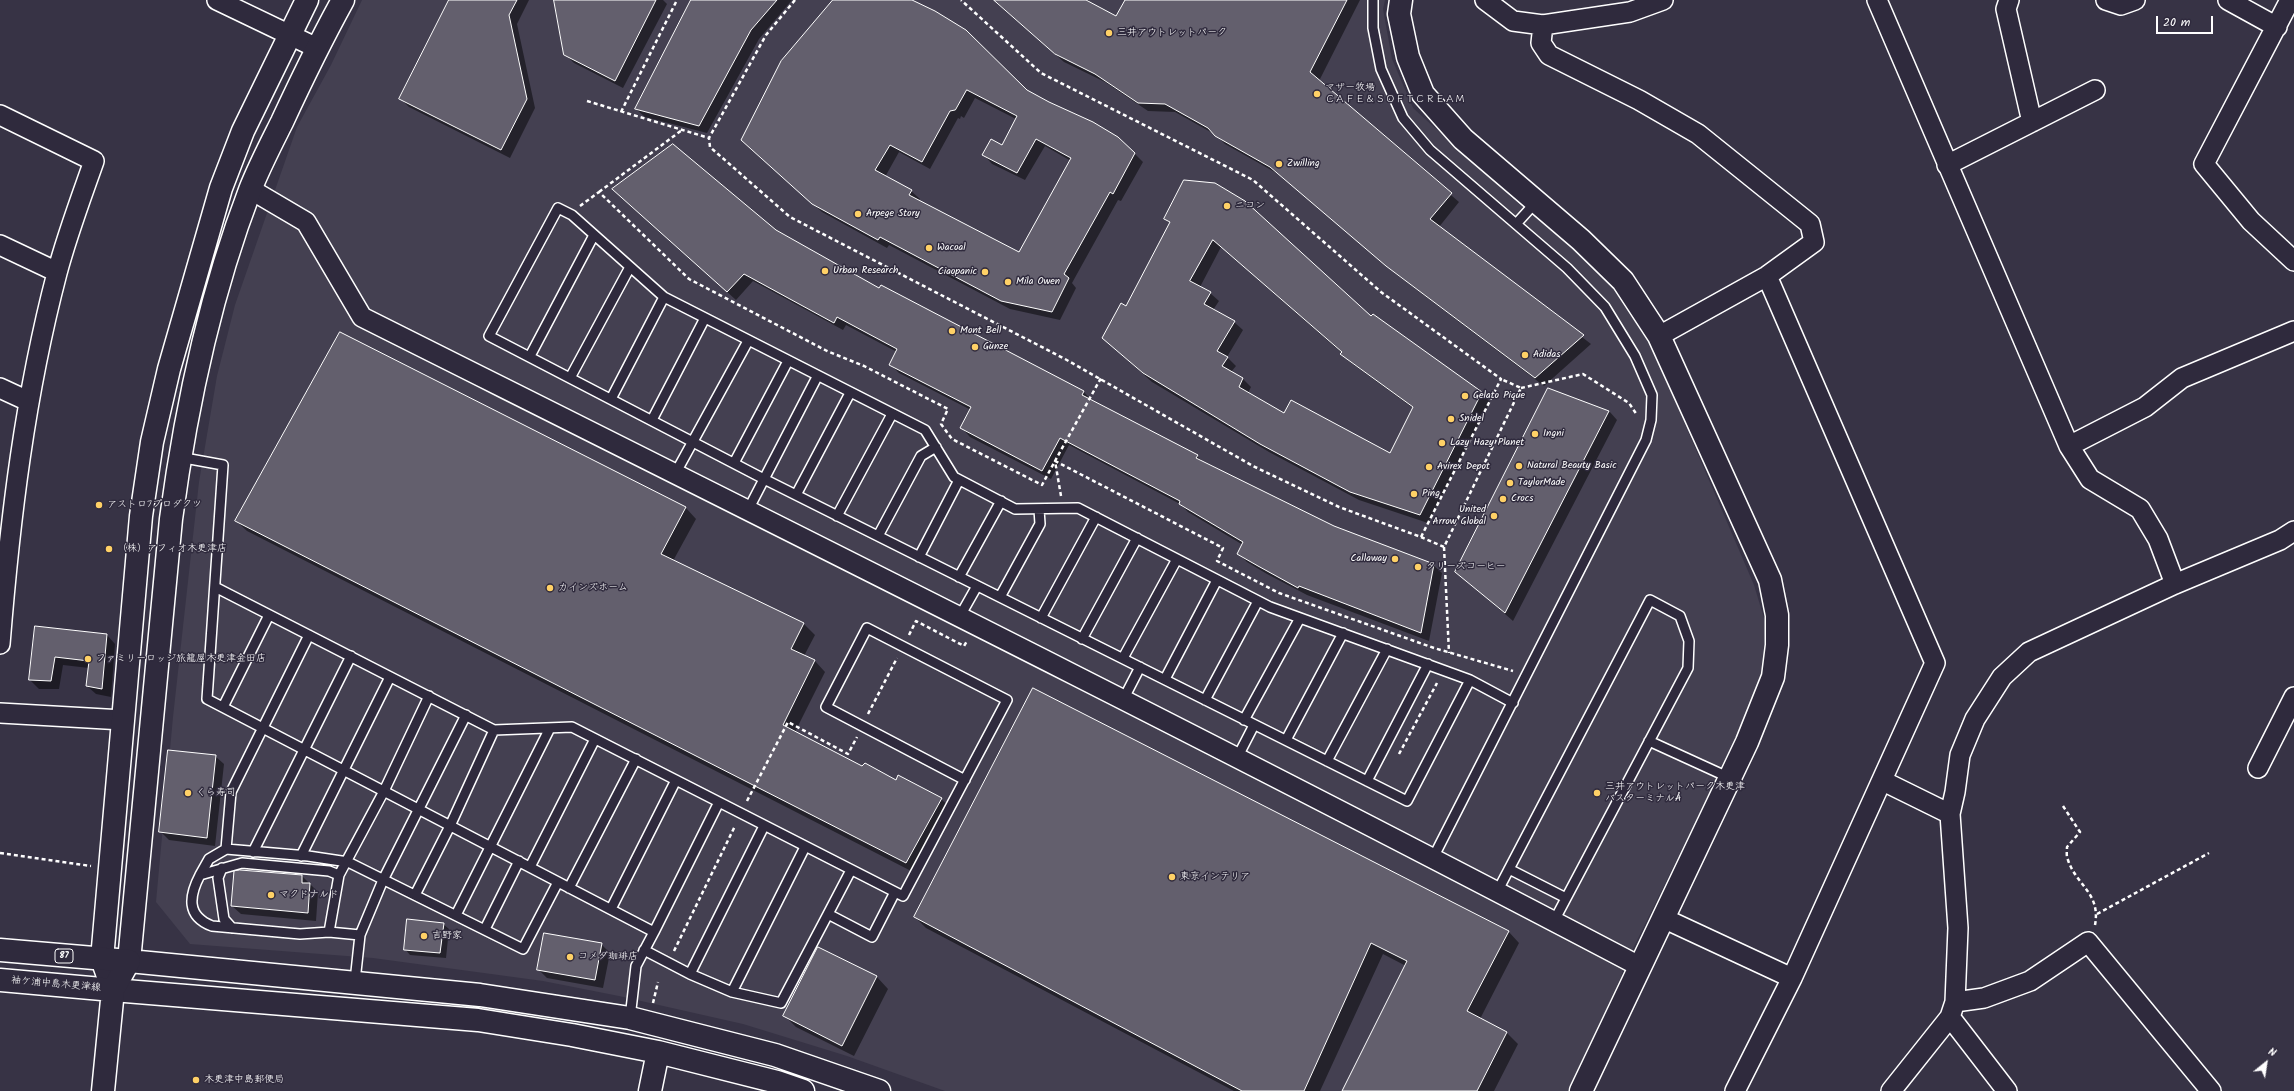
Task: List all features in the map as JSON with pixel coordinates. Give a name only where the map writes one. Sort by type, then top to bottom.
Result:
[{"type":"street","points":[[217,0],[317,48]]},
{"type":"street","points":[[307,0],[289,34],[243,131],[221,188],[168,369],[152,442],[140,516],[102,959],[113,990],[478,1020],[572,1035],[658,1052],[776,1082],[803,1091]]},
{"type":"street","points":[[343,0],[317,48],[250,189],[228,252],[198,361],[180,457],[171,519],[129,961],[488,996],[630,1018],[775,1055],[879,1091]]},
{"type":"street","points":[[1401,0],[1399,14],[1408,57],[1423,94],[1463,139],[1581,240],[1623,282],[1659,336],[1770,580],[1777,616],[1777,645],[1773,677],[1747,742],[1639,966],[1581,1091]]},
{"type":"street","points":[[1485,0],[1513,21],[1543,25],[1630,12],[1663,0]]},
{"type":"street","points":[[2010,0],[2006,9],[2032,122]]},
{"type":"street","points":[[2106,0],[2121,4],[2135,0]]},
{"type":"street","points":[[2228,0],[2277,27]]},
{"type":"street","points":[[2290,0],[2204,164],[2251,221],[2294,261]]},
{"type":"street","points":[[1882,1],[1947,165],[2069,446],[2090,478],[2140,509],[2158,540],[2175,584]]},
{"type":"street","points":[[1543,25],[1541,43],[1549,55],[1640,100],[1698,134],[1810,224],[1814,242],[1767,276],[1659,336]]},
{"type":"street","points":[[1947,165],[2094,90]]},
{"type":"street","points":[[0,115],[94,161],[57,272],[28,401],[4,538],[0,644]]},
{"type":"street","points":[[250,189],[306,222],[362,317],[960,616],[1433,858],[1639,966]]},
{"type":"street","points":[[0,244],[57,272]]},
{"type":"street","points":[[1735,1091],[1792,978],[1883,781],[1935,663],[1767,276]]},
{"type":"street","points":[[2069,446],[2145,407],[2182,378],[2294,331]]},
{"type":"street","points":[[0,388],[28,401]]},
{"type":"street","points":[[2008,1091],[1952,1010],[1958,928],[1950,814],[1955,792],[1960,755],[1975,719],[2002,677],[2029,652],[2175,584],[2280,540],[2294,531]]},
{"type":"street","points":[[2258,768],[2294,698]]},
{"type":"street","points":[[0,713],[123,720]]},
{"type":"street","points":[[1883,781],[1950,814]]},
{"type":"street","points":[[1663,918],[1792,978]]},
{"type":"street","points":[[1891,1091],[1952,1010],[2030,981],[2088,942],[2211,1091]]},
{"type":"street","name":"87","points":[[0,950],[129,961]]},
{"type":"street","name":"袖ケ浦中島木更津線","points":[[103,1091],[113,990],[129,961]]},
{"type":"street","name":"袖ケ浦中島木更津線","points":[[0,980],[113,990]]},
{"type":"street","points":[[650,1091],[658,1052]]},
{"type":"lane","points":[[1374,0],[1373,28],[1381,69],[1403,118],[1430,150],[1567,268],[1605,307],[1635,356],[1652,395],[1651,420],[1646,440],[1433,858]]},
{"type":"lane","points":[[1516,224],[1536,202]]},
{"type":"lane","points":[[1470,680],[1407,801],[764,479],[490,336],[558,208],[572,215],[664,297],[818,377],[925,430],[954,477],[959,480],[1015,509],[1078,508],[1258,601],[1300,618],[1470,680],[1513,703]]},
{"type":"lane","points":[[530,356],[594,235]]},
{"type":"lane","points":[[570,378],[630,267]]},
{"type":"lane","points":[[611,399],[664,297]]},
{"type":"lane","points":[[652,420],[705,318]]},
{"type":"lane","points":[[675,474],[694,442],[748,341]]},
{"type":"lane","points":[[734,463],[788,361]]},
{"type":"lane","points":[[748,510],[818,377]]},
{"type":"lane","points":[[796,495],[850,393]]},
{"type":"lane","points":[[837,516],[892,414]]},
{"type":"lane","points":[[878,536],[921,456],[936,447]]},
{"type":"lane","points":[[180,457],[223,465],[207,699],[654,932]]},
{"type":"lane","points":[[919,557],[959,480]]},
{"type":"lane","points":[[959,577],[1001,501]]},
{"type":"lane","points":[[1000,597],[1040,524],[1039,509]]},
{"type":"lane","points":[[1041,618],[1096,517]]},
{"type":"lane","points":[[1082,639],[1137,538]]},
{"type":"lane","points":[[1123,658],[1177,559]]},
{"type":"lane","points":[[1165,679],[1217,580]]},
{"type":"lane","points":[[960,616],[977,586]]},
{"type":"lane","points":[[215,587],[494,730],[572,726],[764,826],[903,896],[965,780],[1007,700],[867,628],[826,707],[965,780]]},
{"type":"lane","points":[[1497,892],[1650,600],[1680,616],[1689,641],[1688,668],[1554,921]]},
{"type":"lane","points":[[1205,700],[1258,601]]},
{"type":"lane","points":[[223,707],[269,614]]},
{"type":"lane","points":[[1244,720],[1300,618]]},
{"type":"lane","points":[[1286,740],[1343,633]]},
{"type":"lane","points":[[226,849],[231,792],[309,635]]},
{"type":"lane","points":[[1327,761],[1387,649]]},
{"type":"lane","points":[[253,852],[303,749],[351,656]]},
{"type":"lane","points":[[1367,781],[1428,664]]},
{"type":"lane","points":[[1123,700],[1140,667]]},
{"type":"lane","points":[[301,856],[390,677]]},
{"type":"lane","points":[[329,932],[339,875],[348,862],[384,791],[429,696]]},
{"type":"lane","points":[[355,982],[360,935],[383,880],[466,715]]},
{"type":"lane","points":[[1237,758],[1254,725]]},
{"type":"lane","points":[[456,915],[550,728]]},
{"type":"lane","points":[[415,895],[450,826],[494,730]]},
{"type":"lane","points":[[530,867],[595,739]]},
{"type":"lane","points":[[1649,741],[1730,778]]},
{"type":"lane","points":[[569,888],[636,760]]},
{"type":"lane","points":[[611,909],[676,780]]},
{"type":"lane","points":[[630,1018],[636,966],[718,802]]},
{"type":"lane","points":[[690,974],[764,826]]},
{"type":"lane","points":[[732,992],[805,846]]},
{"type":"lane","points":[[360,935],[329,932],[300,934],[232,928],[206,924],[201,922],[194,914],[193,888],[209,859],[226,849],[348,862],[524,949],[558,882]]},
{"type":"lane","points":[[484,929],[519,861]]},
{"type":"lane","points":[[200,875],[242,862],[329,871],[339,875]]},
{"type":"lane","points":[[222,868],[218,878],[224,919],[232,928]]},
{"type":"lane","points":[[1509,869],[1566,898]]},
{"type":"lane","points":[[644,950],[690,974],[732,992],[782,1003],[851,870]]},
{"type":"lane","points":[[828,914],[872,937],[895,892]]},
{"type":"path","points":[[621,112],[678,0]]},
{"type":"path","points":[[795,0],[766,35],[709,138],[710,147],[790,217],[1101,378],[1253,466],[1338,507],[1421,537],[1444,547]]},
{"type":"path","points":[[961,0],[1041,73],[1253,180],[1381,292],[1501,379],[1521,388],[1582,374],[1629,403],[1638,417]]},
{"type":"path","points":[[587,101],[709,138]]},
{"type":"path","points":[[578,207],[682,130]]},
{"type":"path","points":[[599,192],[689,279],[827,351],[864,366],[948,409],[940,424],[952,439],[1042,485],[1101,378]]},
{"type":"path","points":[[1421,537],[1501,379]]},
{"type":"path","points":[[1449,657],[1444,547],[1521,388]]},
{"type":"path","points":[[1055,461],[1062,502]]},
{"type":"path","points":[[1055,461],[1223,548],[1218,562],[1279,593],[1449,652],[1513,671]]},
{"type":"path","points":[[909,635],[916,621],[964,646],[968,638]]},
{"type":"path","points":[[867,717],[897,658]]},
{"type":"path","points":[[1396,760],[1440,677]]},
{"type":"path","points":[[747,802],[788,722],[848,754],[857,736]]},
{"type":"path","points":[[2063,806],[2080,832],[2067,847],[2067,860],[2095,903],[2097,914],[2095,930],[2088,942]]},
{"type":"path","points":[[674,951],[735,826]]},
{"type":"path","points":[[0,853],[109,869]]},
{"type":"path","points":[[2097,914],[2209,853]]},
{"type":"path","points":[[652,1007],[658,982]]},
{"type":"shaded area","points":[[362,0],[1385,0],[1383,9],[1392,59],[1413,108],[1512,198],[1612,280],[1643,332],[1663,373],[1754,585],[1766,625],[1761,673],[1736,739],[1623,969],[1621,977],[1568,1091],[945,1091],[847,1056],[743,1024],[619,996],[543,981],[373,958],[190,944],[156,902],[173,717],[199,482],[217,376],[235,305],[297,127],[331,65]]},
{"type":"building","points":[[449,0],[517,0],[509,15],[527,99],[501,150],[399,99]]},
{"type":"building","points":[[554,0],[656,0],[615,81],[564,55]]},
{"type":"building","points":[[691,0],[777,0],[751,30],[699,126],[635,109]]},
{"type":"building","points":[[833,0],[912,0],[935,11],[966,30],[1027,90],[1093,122],[1118,137],[1135,153],[1113,194],[1110,192],[1064,274],[1069,278],[1052,312],[1001,301],[880,237],[878,240],[812,204],[741,140],[781,61]],"holes":[[[967,90],[1017,116],[1002,145],[991,139],[982,155],[1017,173],[1036,139],[1071,158],[1019,252],[909,195],[912,190],[875,170],[890,145],[922,162],[950,111],[955,110]]]},
{"type":"building","points":[[994,0],[1086,0],[1116,16],[1125,0],[1347,0],[1310,72],[1452,193],[1430,219],[1584,335],[1535,378],[1386,266],[1270,167],[1215,136],[1208,128],[1165,104],[1138,103],[1095,74],[1055,54]]},
{"type":"building","points":[[673,144],[776,230],[879,288],[881,285],[1084,391],[1082,395],[1198,455],[1196,458],[1334,526],[1434,564],[1421,633],[1299,586],[1298,588],[1237,554],[1243,542],[1179,504],[1180,501],[1060,438],[1042,471],[960,428],[971,407],[889,365],[897,349],[837,317],[834,323],[744,274],[727,292],[612,189]]},
{"type":"building","points":[[1184,180],[1215,183],[1245,201],[1371,316],[1373,314],[1482,392],[1420,515],[1350,492],[1260,444],[1143,373],[1102,338],[1121,303],[1126,306],[1170,222],[1164,219]],"holes":[[[1213,240],[1342,352],[1340,354],[1413,407],[1390,453],[1291,400],[1284,413],[1239,387],[1243,378],[1222,366],[1228,357],[1217,351],[1235,321],[1204,304],[1211,292],[1190,281]]]},
{"type":"building","name":"カインズホーム","points":[[340,332],[686,507],[661,554],[804,623],[791,649],[815,660],[783,725],[862,766],[865,763],[896,780],[898,775],[942,798],[906,863],[235,521]]},
{"type":"building","points":[[1548,388],[1609,411],[1505,613],[1455,572]]},
{"type":"building","name":"ファミリーロッジ旅籠屋木更津金田店","points":[[35,626],[107,634],[102,689],[86,686],[89,661],[55,657],[51,681],[29,680]]},
{"type":"building","points":[[1033,688],[1509,931],[1467,1011],[1507,1032],[1477,1091],[1342,1091],[1407,961],[1371,943],[1304,1091],[1242,1091],[914,917]]},
{"type":"building","name":"くら寿司","points":[[168,750],[216,755],[207,838],[159,832]]},
{"type":"building","name":"マクドナルド","points":[[240,870],[302,875],[302,883],[310,883],[308,913],[231,906],[234,871]]},
{"type":"building","name":"吉野家","points":[[407,919],[444,923],[440,953],[404,950]]},
{"type":"building","name":"コメダ珈琲店","points":[[544,933],[602,943],[595,980],[537,970]]},
{"type":"building","points":[[818,947],[877,976],[842,1046],[783,1016]]},
{"type":"place","name":"三井アウトレットパーク","points":[[1109,33]]},
{"type":"place","name":"マザー牧場 ＣＡＦＥ＆ＳＯＦＴＣＲＥＡＭ","points":[[1317,94]]},
{"type":"place","name":"Zwilling","points":[[1279,164]]},
{"type":"place","name":"ニコン","points":[[1227,206]]},
{"type":"place","name":"Arpege Story","points":[[858,214]]},
{"type":"place","name":"Wacoal","points":[[929,248]]},
{"type":"place","name":"Urban Research","points":[[825,271]]},
{"type":"place","name":"Ciaopanic","points":[[985,272]]},
{"type":"place","name":"Mila Owen","points":[[1008,282]]},
{"type":"place","name":"Mont Bell","points":[[952,331]]},
{"type":"place","name":"Gunze","points":[[975,347]]},
{"type":"place","name":"Adidas","points":[[1525,355]]},
{"type":"place","name":"Gelato Pique","points":[[1465,396]]},
{"type":"place","name":"Snidel","points":[[1451,419]]},
{"type":"place","name":"Ingni","points":[[1535,434]]},
{"type":"place","name":"Lazy Hazy Planet","points":[[1442,443]]},
{"type":"place","name":"Natural Beauty Basic","points":[[1519,466]]},
{"type":"place","name":"Avirex Depot","points":[[1429,467]]},
{"type":"place","name":"TaylorMade","points":[[1510,483]]},
{"type":"place","name":"Ping","points":[[1414,494]]},
{"type":"place","name":"Crocs","points":[[1503,499]]},
{"type":"place","name":"アストロﾌプロダクツ","points":[[99,505]]},
{"type":"place","name":"United Arrow Global","points":[[1494,516]]},
{"type":"place","name":"（株）アフィオ木更津店","points":[[109,549]]},
{"type":"place","name":"Callaway","points":[[1395,559]]},
{"type":"place","name":"タリーズコーヒー","points":[[1418,567]]},
{"type":"place","name":"カインズホーム","points":[[550,588]]},
{"type":"place","name":"ファミリーロッジ旅籠屋木更津金田店","points":[[88,659]]},
{"type":"place","name":"くら寿司","points":[[188,793]]},
{"type":"place","name":"三井アウトレットパーク木更津 バスターミナルÅ","points":[[1597,793]]},
{"type":"place","name":"東京インテリア","points":[[1172,877]]},
{"type":"place","name":"マクドナルド","points":[[271,895]]},
{"type":"place","name":"吉野家","points":[[424,936]]},
{"type":"place","name":"コメダ珈琲店","points":[[570,957]]},
{"type":"place","name":"木更津中島郵便局","points":[[196,1080]]}]
